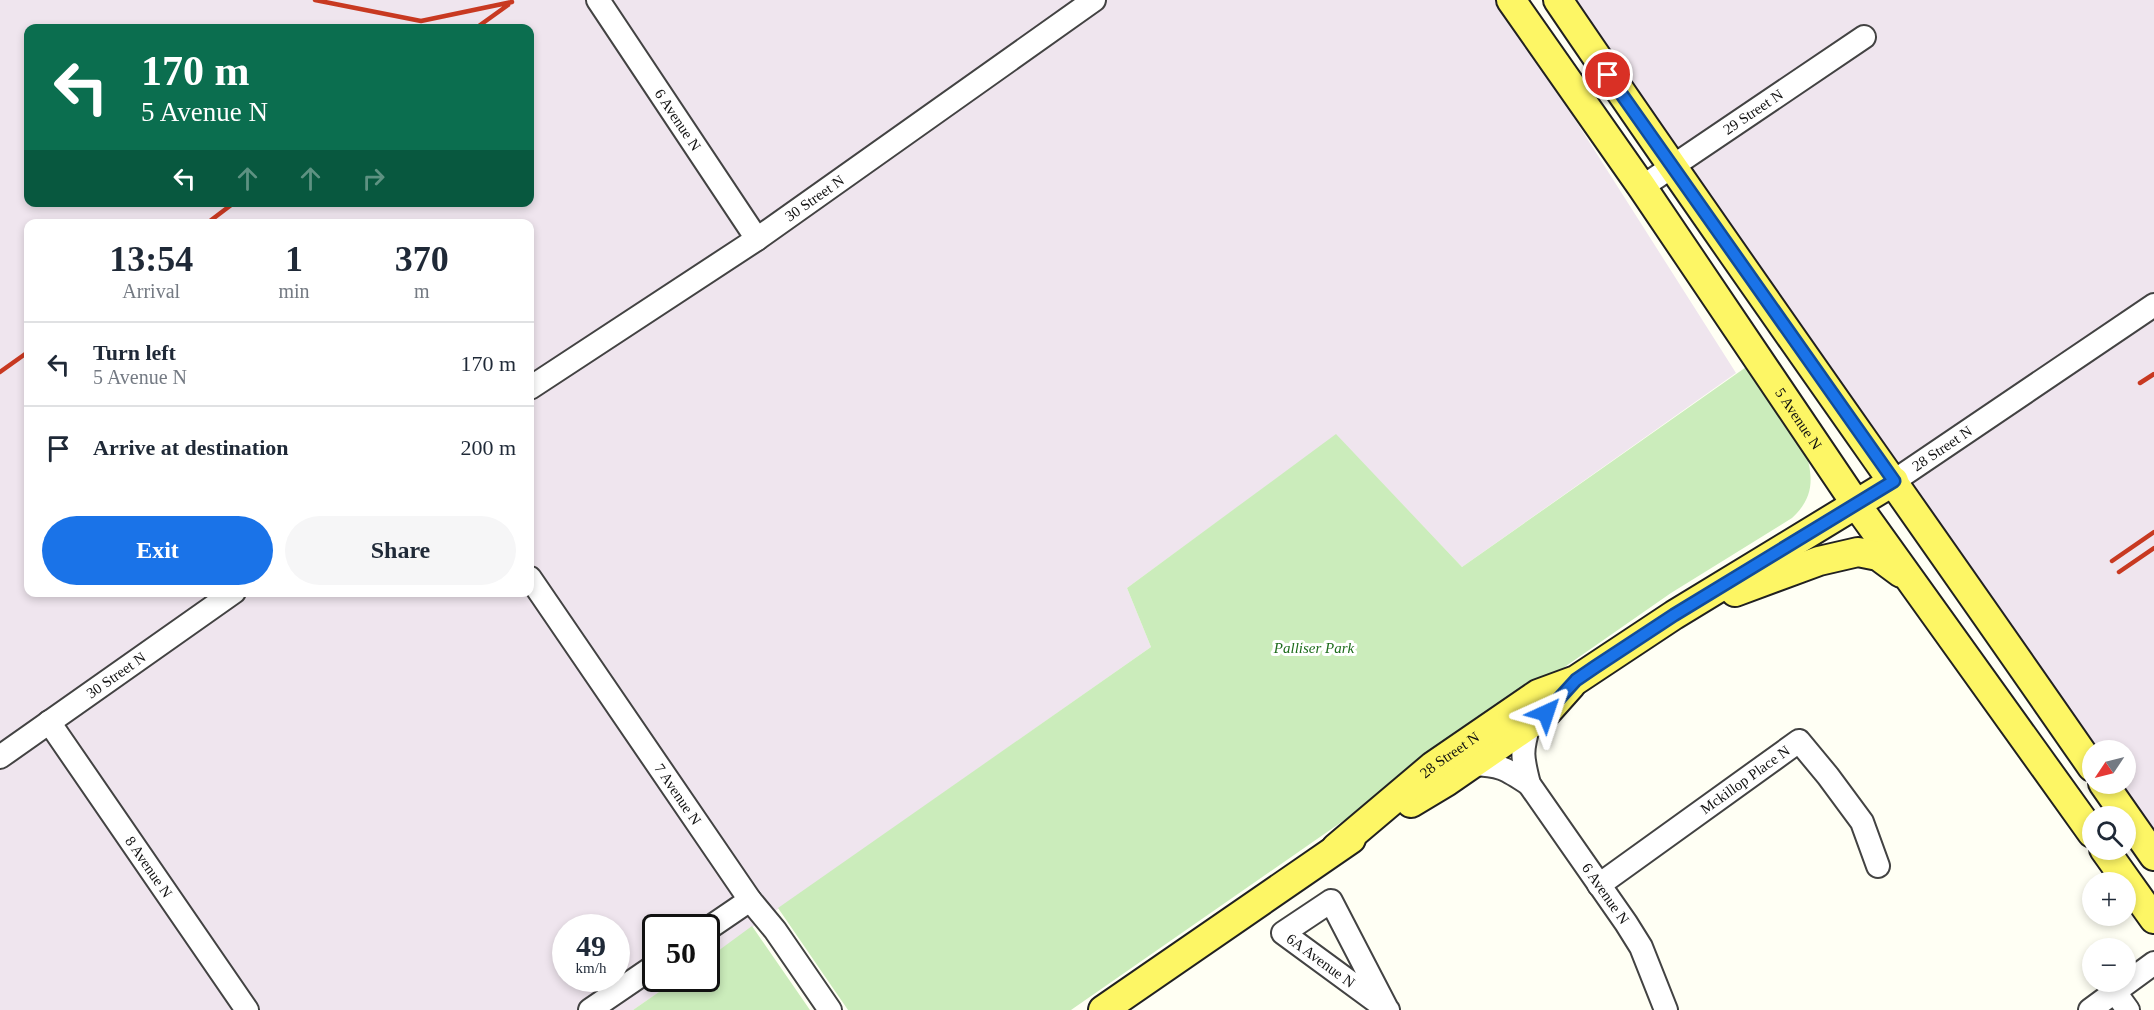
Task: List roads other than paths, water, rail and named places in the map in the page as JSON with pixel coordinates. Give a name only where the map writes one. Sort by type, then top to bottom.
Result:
[{"type":"main road","name":"5 Avenue N","points":[[1511,0],[1642,188],[1856,504],[2082,819]]},
{"type":"main road","points":[[1557,0],[1672,168],[1894,481],[2082,753]]},
{"type":"main road","name":"28 Street N","points":[[1336,848],[1433,766],[1538,694],[1576,680],[1674,615],[1894,481]]},
{"type":"main road","points":[[1674,615],[1819,561],[1858,552],[1878,556],[1915,584]]},
{"type":"main road","name":"28 Street N","points":[[1103,1010],[1336,848],[1472,764],[1529,725],[1546,713],[1576,680]]},
{"type":"main road","points":[[2111,794],[2154,856]]},
{"type":"main road","points":[[2112,860],[2154,919]]},
{"type":"street","name":"6 Avenue N","points":[[598,0],[757,239]]},
{"type":"street","name":"30 Street N","points":[[534,385],[757,239],[1094,0]]},
{"type":"street","name":"29 Street N","points":[[1642,188],[1864,37]]},
{"type":"street","name":"28 Street N","points":[[1894,481],[2154,305]]},
{"type":"street","name":"7 Avenue N","points":[[534,584],[750,900],[775,930],[830,1010]]},
{"type":"street","name":"30 Street N","points":[[0,757],[227,597]]},
{"type":"street","name":"8 Avenue N","points":[[50,722],[247,1010]]},
{"type":"street","name":"6 Avenue N","points":[[1529,725],[1523,745],[1522,759],[1529,784],[1641,947],[1666,1010]]},
{"type":"street","name":"Mckillop Place N","points":[[1599,885],[1799,741],[1862,822],[1878,866]]},
{"type":"street","name":"6 Avenue N","points":[[1472,764],[1495,764],[1506,768],[1529,784]]},
{"type":"street","points":[[720,920],[750,900]]},
{"type":"street","name":"6A Avenue N","points":[[1331,901],[1388,1009],[1293,940],[1283,933],[1331,901]]},
{"type":"street","points":[[2090,1010],[2121,1001],[2154,963]]},
{"type":"street","points":[[590,1010],[642,975]]},
{"type":"railway","points":[[315,0],[421,21],[512,2]]},
{"type":"railway","points":[[482,24],[508,5]]},
{"type":"railway","points":[[213,219],[228,207]]},
{"type":"railway","points":[[0,372],[24,355]]},
{"type":"railway","points":[[2140,383],[2154,374]]},
{"type":"railway","points":[[2112,561],[2154,532]]},
{"type":"railway","points":[[2119,572],[2154,548]]},
{"type":"park label","name":"Palliser Park","points":[[1314,648]]}]
